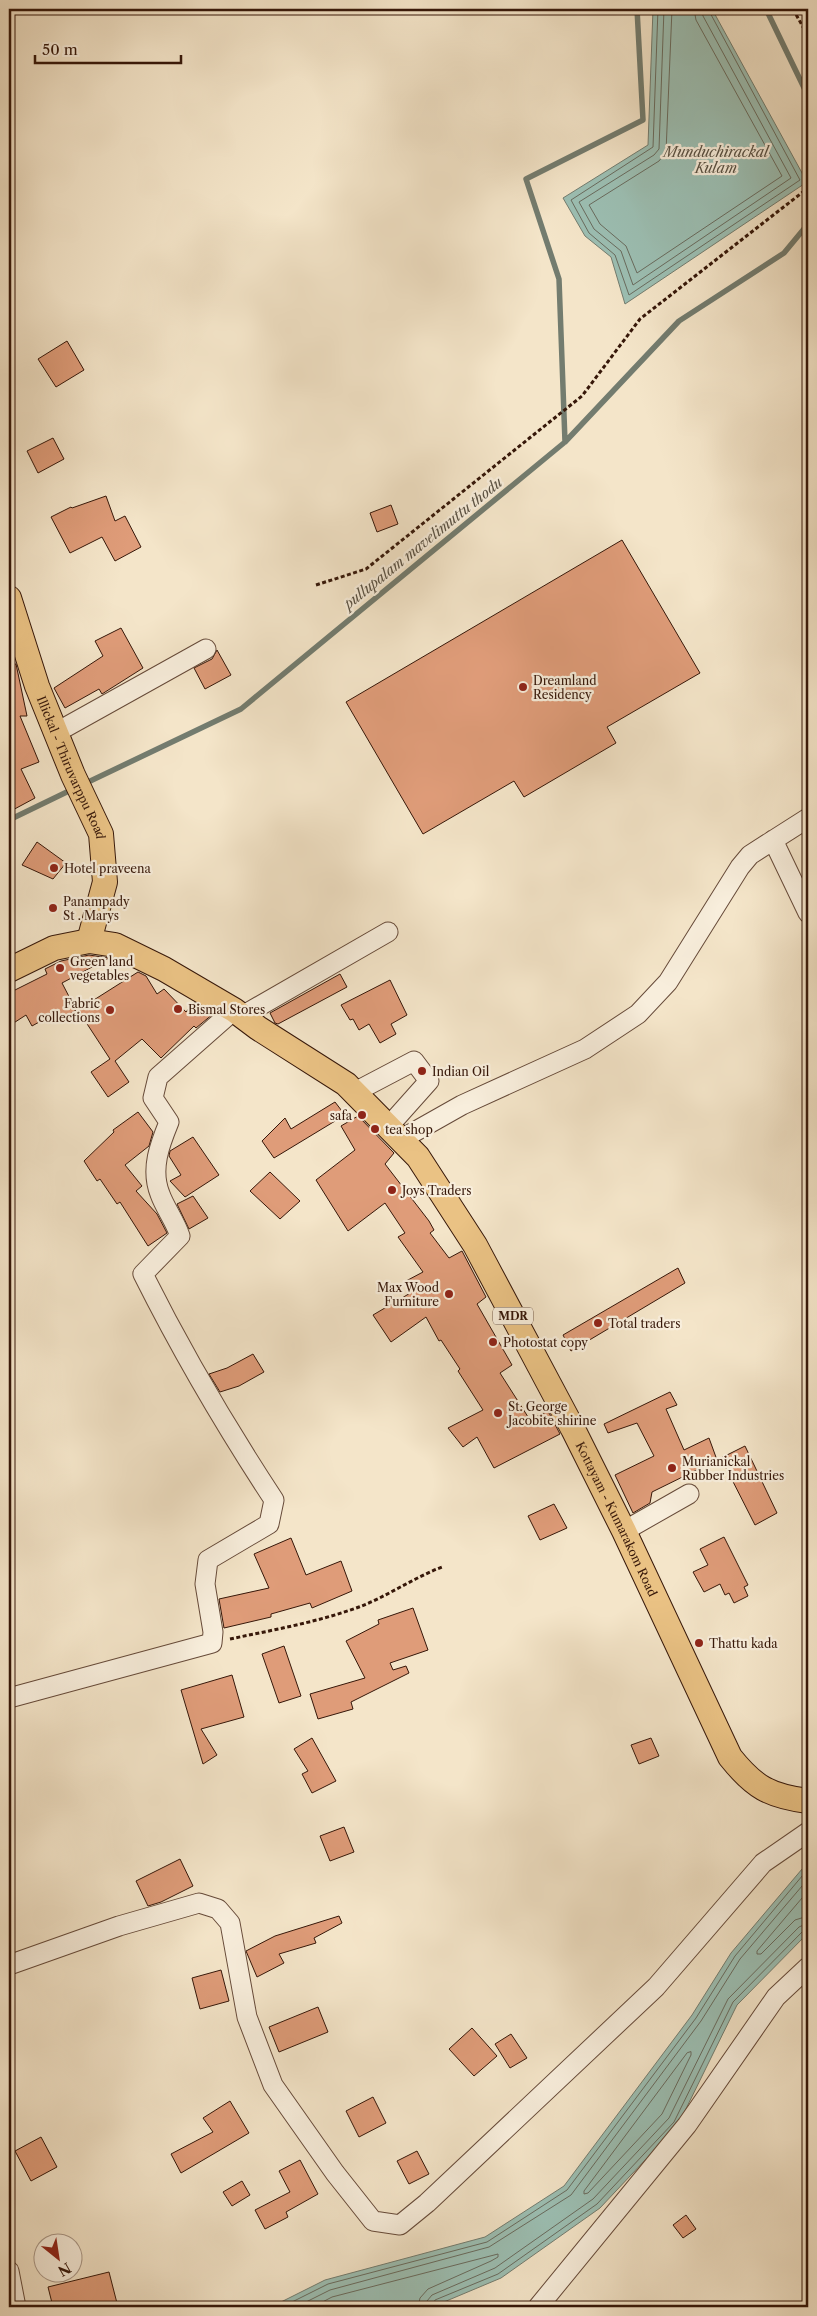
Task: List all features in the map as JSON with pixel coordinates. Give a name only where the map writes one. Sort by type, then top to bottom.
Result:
[{"type":"main road","name":"Illickal - Thiruvarppu Road","points":[[9,598],[38,686],[78,785],[101,834],[104,882],[89,941]]},
{"type":"main road","name":"Kottayam - Kumarakom Road","points":[[9,970],[54,948],[89,941],[115,945],[164,969],[238,1013],[346,1084],[418,1157],[475,1245],[573,1429],[624,1531],[730,1757],[748,1779],[775,1795],[808,1801]]},
{"type":"street","points":[[57,732],[206,649]]},
{"type":"street","points":[[394,1134],[462,1106],[585,1049],[638,1014],[668,982],[740,867],[750,855],[808,818]]},
{"type":"street","points":[[773,840],[808,913]]},
{"type":"street","points":[[9,1698],[212,1643],[213,1632],[205,1584],[208,1560],[269,1524],[274,1500],[243,1454],[177,1342],[143,1274],[180,1236],[159,1193],[156,1167],[160,1145],[169,1122],[153,1098],[158,1077],[238,1013],[388,932]]},
{"type":"street","points":[[354,1092],[414,1061],[429,1081],[394,1134]]},
{"type":"street","points":[[624,1531],[689,1494]]},
{"type":"street","points":[[9,1965],[119,1926],[198,1903],[218,1909],[230,1924],[246,2017],[274,2084],[335,2173],[373,2221],[400,2225],[426,2203],[656,1987],[762,1863],[808,1832]]},
{"type":"street","points":[[538,2307],[687,2126],[776,1997],[808,1967]]},
{"type":"street","points":[[9,2272],[16,2307]]},
{"type":"path","points":[[793,9],[808,36]]},
{"type":"path","points":[[316,585],[366,569],[582,396],[640,319],[808,188]]},
{"type":"path","points":[[212,1643],[279,1629],[360,1606],[418,1576],[442,1567]]},
{"type":"water","name":"Munduchirackal Kulam","points":[[653,9],[712,9],[807,182],[625,304],[611,257],[585,236],[563,198],[648,145]]},
{"type":"water","points":[[808,1862],[808,1933],[737,2005],[678,2125],[600,2208],[501,2278],[432,2307],[271,2307],[325,2280],[485,2237],[564,2186],[692,2015],[731,1953]]},
{"type":"building","points":[[67,341],[84,370],[56,387],[38,359]]},
{"type":"building","points":[[53,438],[64,459],[38,473],[27,451]]},
{"type":"building","points":[[106,496],[115,521],[125,516],[141,547],[115,561],[102,537],[70,553],[51,517],[71,507]]},
{"type":"building","points":[[391,505],[398,524],[377,532],[370,513]]},
{"type":"building","name":"Dreamland Residency","points":[[622,540],[700,673],[607,727],[616,743],[524,797],[514,781],[423,834],[346,702]]},
{"type":"building","points":[[121,628],[143,668],[102,694],[99,689],[65,708],[54,688],[103,656],[95,641]]},
{"type":"building","points":[[217,650],[231,675],[205,689],[194,668],[212,659]]},
{"type":"building","points":[[16,664],[27,716],[20,716],[39,762],[21,769],[35,798],[9,812],[9,665]]},
{"type":"building","points":[[37,842],[66,863],[53,879],[22,865]]},
{"type":"building","points":[[89,955],[109,958],[62,983],[76,1010],[62,1020],[57,1012],[32,1026],[26,1015],[9,1026],[9,993],[47,974],[45,969],[61,961]]},
{"type":"building","points":[[138,972],[146,976],[157,994],[164,989],[186,1012],[194,1002],[213,1014],[196,1028],[194,1026],[161,1058],[142,1039],[115,1061],[129,1082],[108,1097],[91,1072],[110,1059],[78,1010]]},
{"type":"building","points":[[340,974],[347,987],[278,1024],[275,1023],[270,1013]]},
{"type":"building","points":[[390,980],[407,1015],[391,1024],[396,1034],[380,1043],[369,1024],[359,1030],[353,1019],[350,1020],[341,1005]]},
{"type":"building","points":[[335,1102],[345,1115],[274,1158],[262,1141],[285,1118],[291,1129]]},
{"type":"building","points":[[138,1112],[153,1132],[149,1146],[125,1165],[142,1186],[136,1191],[157,1214],[167,1233],[148,1246],[120,1202],[117,1204],[100,1179],[97,1181],[84,1161],[114,1132],[113,1130]]},
{"type":"building","points":[[358,1116],[394,1153],[385,1164],[429,1221],[434,1230],[430,1233],[449,1258],[462,1251],[486,1297],[477,1304],[512,1365],[500,1373],[530,1420],[548,1411],[560,1434],[494,1468],[477,1437],[463,1447],[448,1428],[483,1410],[458,1371],[460,1369],[441,1340],[439,1341],[426,1317],[391,1342],[373,1315],[412,1292],[406,1281],[423,1272],[398,1237],[405,1233],[385,1203],[348,1231],[316,1180],[355,1150],[341,1126]]},
{"type":"building","points":[[193,1137],[219,1175],[185,1197],[170,1181],[181,1175],[169,1156],[170,1151]]},
{"type":"building","points":[[270,1172],[300,1201],[280,1219],[250,1191]]},
{"type":"building","points":[[193,1196],[208,1218],[189,1229],[177,1204]]},
{"type":"building","points":[[678,1268],[685,1283],[571,1351],[563,1335]]},
{"type":"building","points":[[253,1354],[264,1372],[239,1386],[220,1392],[209,1374],[227,1368]]},
{"type":"building","points":[[670,1392],[677,1405],[666,1409],[684,1450],[709,1438],[717,1460],[652,1492],[650,1503],[633,1513],[615,1475],[654,1456],[637,1423],[608,1433],[604,1424]]},
{"type":"building","name":"Murianickal Rubber Industries","points":[[745,1446],[777,1513],[755,1525],[721,1458]]},
{"type":"building","points":[[554,1504],[567,1528],[540,1540],[528,1516]]},
{"type":"building","points":[[724,1537],[748,1585],[744,1587],[748,1596],[734,1603],[729,1593],[725,1595],[720,1584],[704,1592],[693,1572],[708,1565],[700,1549]]},
{"type":"building","points":[[291,1538],[306,1575],[341,1561],[352,1591],[312,1608],[310,1603],[271,1614],[271,1617],[224,1628],[219,1599],[269,1588],[254,1554]]},
{"type":"building","points":[[413,1608],[428,1650],[390,1663],[393,1670],[406,1666],[409,1673],[351,1702],[353,1709],[318,1719],[310,1694],[365,1678],[346,1641],[379,1624],[378,1620]]},
{"type":"building","points":[[284,1646],[301,1696],[279,1703],[262,1654]]},
{"type":"building","points":[[232,1675],[244,1717],[201,1729],[217,1755],[203,1764],[181,1690]]},
{"type":"building","points":[[312,1738],[336,1781],[312,1793],[302,1774],[308,1771],[294,1749]]},
{"type":"building","points":[[651,1738],[659,1756],[639,1764],[631,1745]]},
{"type":"building","points":[[344,1827],[354,1852],[330,1861],[320,1836]]},
{"type":"building","points":[[180,1859],[193,1886],[161,1902],[148,1906],[136,1881]]},
{"type":"building","points":[[339,1916],[342,1923],[314,1938],[316,1943],[279,1954],[284,1963],[257,1977],[246,1951],[275,1936]]},
{"type":"building","points":[[221,1970],[229,2001],[200,2009],[192,1978]]},
{"type":"building","points":[[318,2007],[328,2032],[279,2052],[269,2027]]},
{"type":"building","points":[[472,2028],[497,2056],[474,2076],[449,2049]]},
{"type":"building","points":[[511,2034],[527,2058],[510,2068],[495,2044]]},
{"type":"building","points":[[373,2097],[386,2123],[359,2137],[346,2111]]},
{"type":"building","points":[[230,2101],[249,2133],[181,2173],[171,2154],[213,2132],[203,2118]]},
{"type":"building","points":[[41,2137],[57,2167],[31,2181],[15,2151]]},
{"type":"building","points":[[417,2151],[429,2174],[409,2184],[397,2161]]},
{"type":"building","points":[[300,2160],[318,2194],[286,2212],[288,2217],[265,2229],[255,2210],[290,2192],[279,2171]]},
{"type":"building","points":[[242,2181],[250,2195],[232,2206],[223,2192]]},
{"type":"building","points":[[686,2215],[696,2229],[683,2238],[673,2225]]},
{"type":"building","points":[[109,2272],[118,2307],[53,2307],[48,2287],[60,2284],[82,2284],[82,2279]]},
{"type":"waterway","points":[[565,442],[559,279],[526,179],[643,120],[637,9]]},
{"type":"waterway","points":[[766,9],[808,96]]},
{"type":"waterway","name":"pullupalam mavelimuttu thodu","points":[[84,784],[241,709],[565,442],[679,321],[784,253],[808,224]]},
{"type":"waterway","name":"pullupalam mavelimuttu thodu","points":[[9,820],[73,789]]},
{"type":"place","name":"Dreamland Residency","points":[[523,687]]},
{"type":"place","name":"Hotel praveena","points":[[54,868]]},
{"type":"place","name":"Panampady St . Marys","points":[[53,908]]},
{"type":"place","name":"Green land vegetables","points":[[60,968]]},
{"type":"place","name":"Bismal Stores","points":[[178,1009]]},
{"type":"place","name":"Fabric collections","points":[[110,1010]]},
{"type":"place","name":"Indian Oil","points":[[422,1071]]},
{"type":"place","name":"safa","points":[[362,1115]]},
{"type":"place","name":"tea shop","points":[[375,1129]]},
{"type":"place","name":"Joys Traders","points":[[392,1190]]},
{"type":"place","name":"Max Wood Furniture","points":[[449,1294]]},
{"type":"place","name":"Total traders","points":[[598,1323]]},
{"type":"place","name":"Photostat copy","points":[[493,1342]]},
{"type":"place","name":"St. George Jacobite shirine","points":[[498,1413]]},
{"type":"place","name":"Murianickal Rubber Industries","points":[[672,1468]]},
{"type":"place","name":"Thattu kada","points":[[699,1643]]}]
